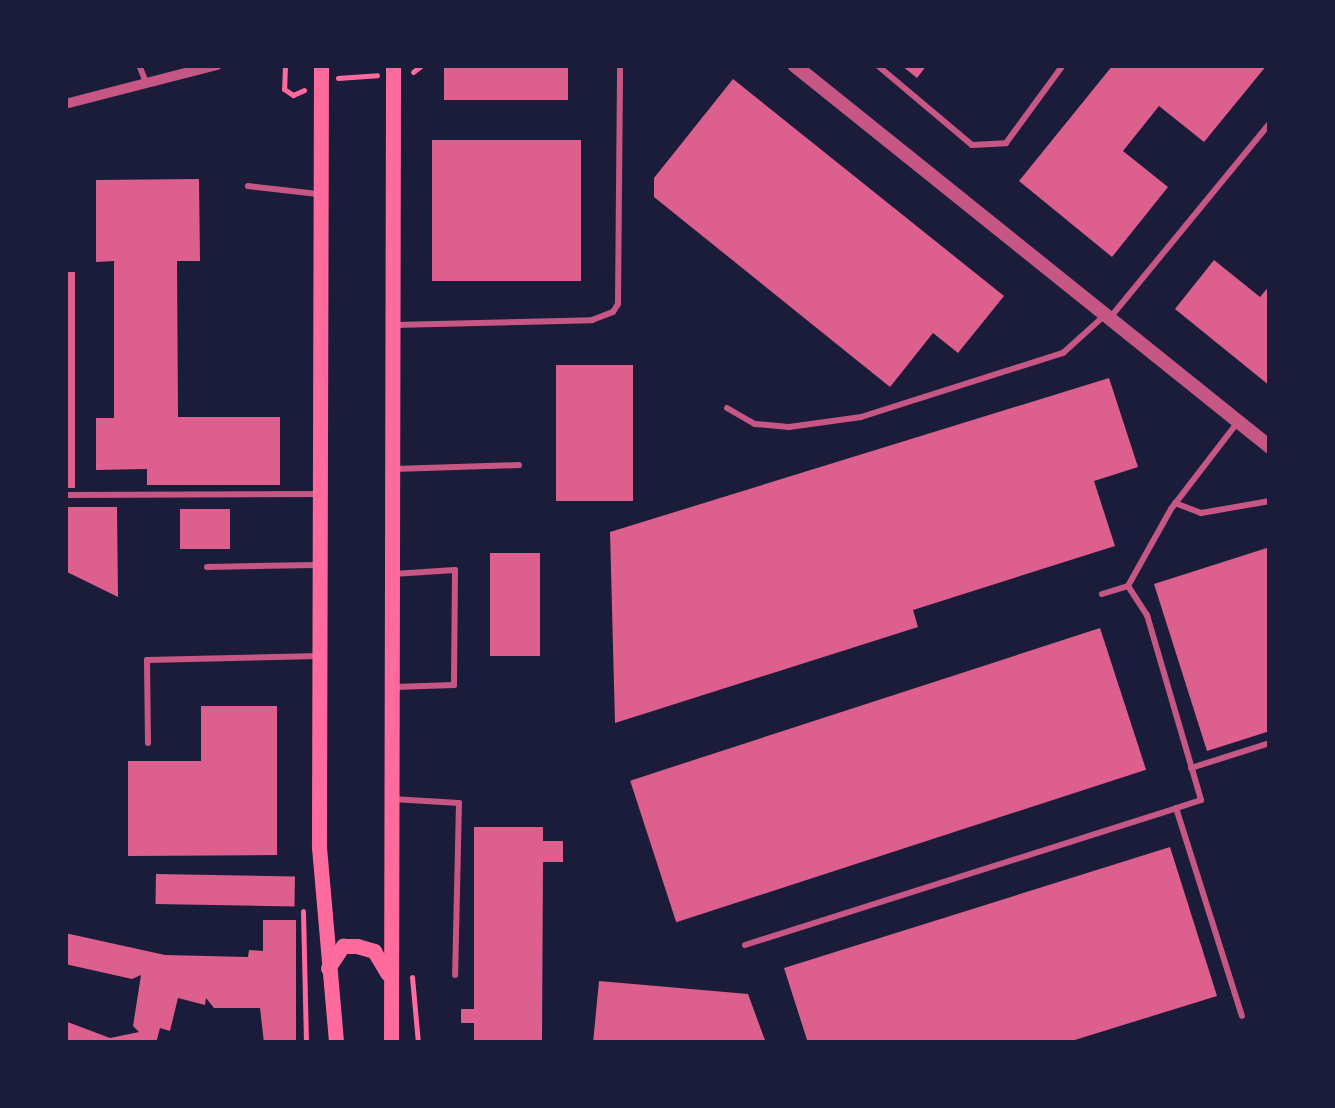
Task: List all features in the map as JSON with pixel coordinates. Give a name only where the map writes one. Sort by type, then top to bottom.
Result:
[{"type":"main road","points":[[321,65],[318,846],[336,1043]]},
{"type":"main road","points":[[391,1043],[393,70]]},
{"type":"main road","points":[[328,968],[344,946],[366,948],[379,957],[390,981]]},
{"type":"street","points":[[65,104],[217,65]]},
{"type":"street","points":[[794,65],[1270,447]]},
{"type":"lane","points":[[140,65],[147,85]]},
{"type":"lane","points":[[392,325],[592,320],[613,312],[618,304],[620,65]]},
{"type":"lane","points":[[877,65],[972,144],[1006,143],[1063,65]]},
{"type":"lane","points":[[727,408],[755,424],[789,427],[861,417],[1063,352],[1107,317],[1270,122]]},
{"type":"lane","points":[[248,186],[318,194]]},
{"type":"lane","points":[[1102,594],[1128,586],[1175,503],[1237,422]]},
{"type":"lane","points":[[392,469],[519,465]]},
{"type":"lane","points":[[65,494],[320,494]]},
{"type":"lane","points":[[1175,503],[1200,513],[1270,501]]},
{"type":"lane","points":[[207,567],[317,565]]},
{"type":"lane","points":[[391,688],[454,685],[455,570],[392,574]]},
{"type":"lane","points":[[745,945],[1201,800],[1147,614],[1128,586]]},
{"type":"lane","points":[[148,742],[147,660],[320,656]]},
{"type":"lane","points":[[1191,768],[1270,743]]},
{"type":"lane","points":[[390,799],[459,803],[456,975]]},
{"type":"lane","points":[[1176,808],[1242,1016]]},
{"type":"path","points":[[285,65],[284,89],[292,95],[320,84],[393,70],[420,71],[422,65]]},
{"type":"path","points":[[418,1000],[418,1043]]},
{"type":"path","points":[[302,1010],[315,1008]]},
{"type":"building","points":[[444,65],[568,65],[568,100],[444,100]]},
{"type":"building","points":[[901,65],[927,65],[917,78]]},
{"type":"building","points":[[1113,65],[1267,65],[1204,142],[1159,106],[1123,151],[1168,187],[1112,257],[1019,181]]},
{"type":"building","points":[[733,79],[1004,296],[958,353],[933,333],[890,387],[654,197],[654,178]]},
{"type":"building","points":[[432,140],[581,140],[581,281],[432,281]]},
{"type":"building","points":[[199,179],[200,261],[177,261],[178,417],[280,417],[280,485],[147,485],[147,469],[96,470],[96,418],[114,418],[114,261],[96,262],[96,180]]},
{"type":"building","points":[[1214,260],[1260,297],[1270,285],[1270,386],[1175,309]]},
{"type":"building","points":[[65,272],[75,272],[75,488],[65,488]]},
{"type":"building","points":[[556,365],[633,365],[633,501],[556,501]]},
{"type":"building","points":[[1109,378],[1138,467],[1094,481],[1115,546],[913,610],[918,627],[615,723],[610,532]]},
{"type":"building","points":[[65,507],[117,507],[118,597],[65,571]]},
{"type":"building","points":[[180,509],[230,509],[230,549],[180,549]]},
{"type":"building","points":[[1270,547],[1270,731],[1207,751],[1154,584]]},
{"type":"building","points":[[490,553],[540,553],[540,656],[490,656]]},
{"type":"building","points":[[1100,628],[1146,770],[676,922],[630,781]]},
{"type":"building","points":[[201,706],[277,706],[277,855],[128,856],[128,761],[201,761]]},
{"type":"building","points":[[474,827],[543,827],[543,841],[563,841],[563,862],[543,862],[542,1043],[474,1043],[474,1023],[461,1023],[461,1009],[474,1009]]},
{"type":"building","points":[[1170,847],[1217,996],[1065,1043],[808,1043],[784,968]]},
{"type":"building","points":[[156,874],[295,876],[294,906],[155,904]]},
{"type":"building","points":[[263,920],[296,920],[296,1043],[264,1043],[260,1008],[214,1008],[206,998],[205,1005],[178,998],[170,1031],[160,1028],[156,1043],[65,1043],[65,1021],[110,1038],[139,1032],[133,1026],[141,975],[132,979],[65,964],[65,933],[165,955],[248,957],[249,950],[263,951]]},
{"type":"building","points":[[599,981],[748,994],[766,1043],[593,1043]]}]
